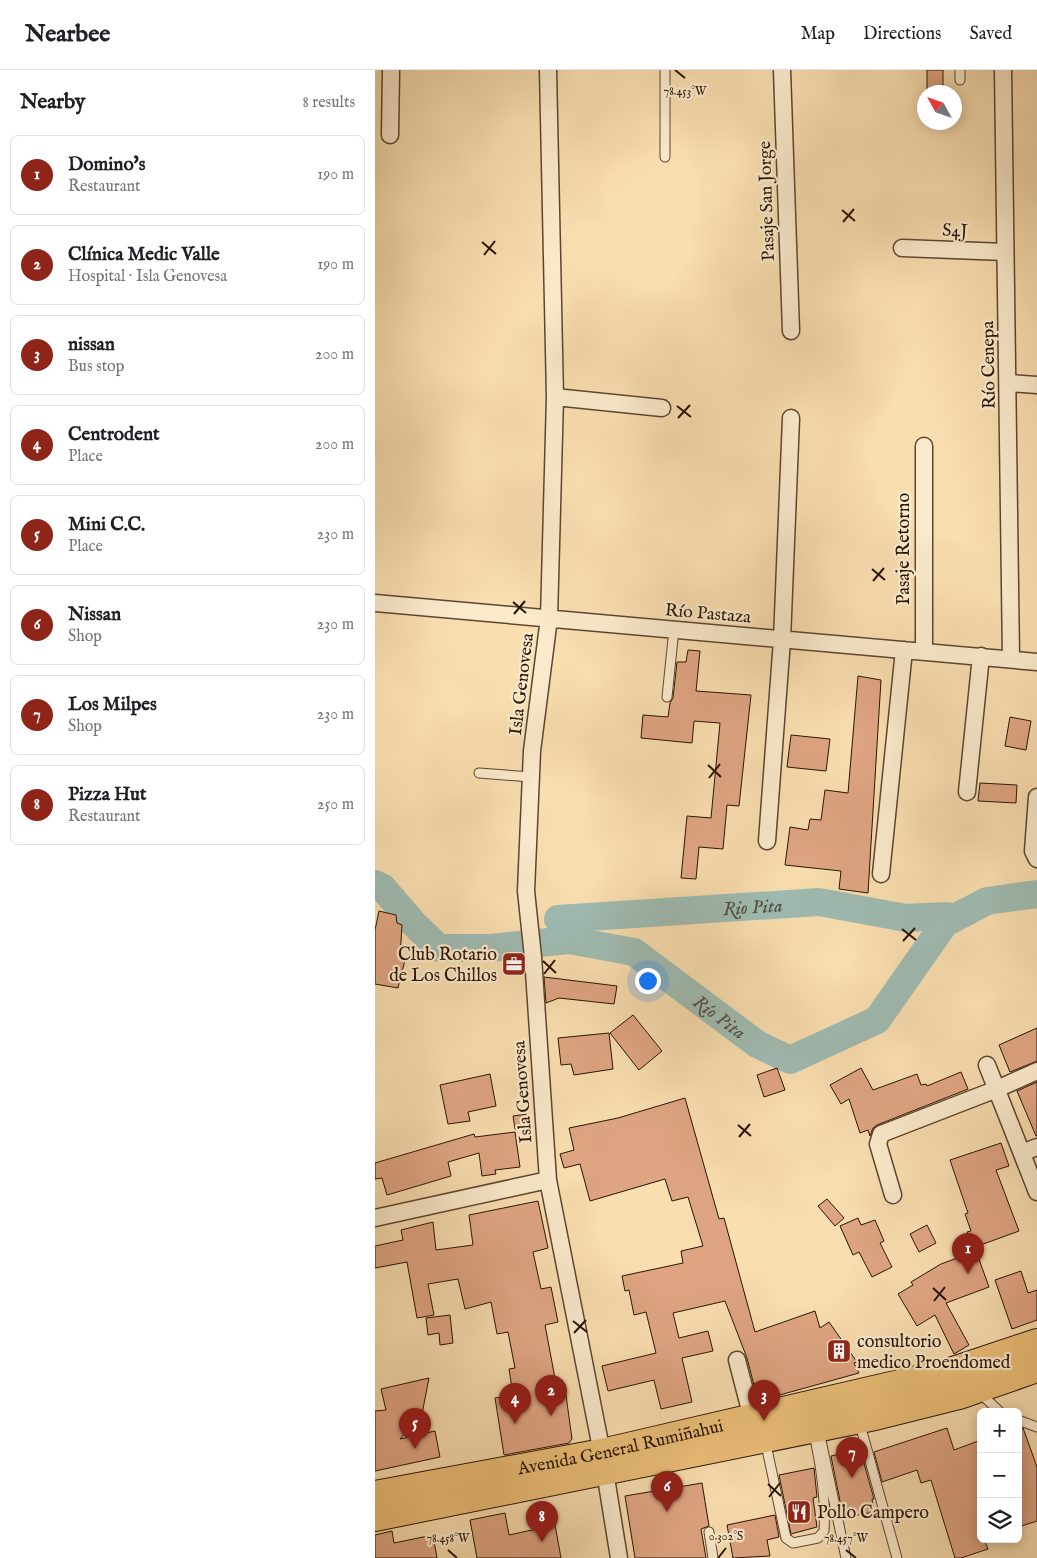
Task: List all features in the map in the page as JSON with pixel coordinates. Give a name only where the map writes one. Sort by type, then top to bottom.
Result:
[{"type":"highway","name":"Avenida General Rumiñahui","points":[[375,1494],[603,1462],[759,1429],[947,1373],[1037,1343]]},
{"type":"highway","name":"Avenida General Rumiñahui","points":[[759,1429],[816,1429],[976,1389],[1037,1368]]},
{"type":"highway","name":"Avenida General Rumiñahui","points":[[375,1517],[545,1485],[603,1462]]},
{"type":"street","points":[[389,135],[391,70]]},
{"type":"street","name":"Isla Genovesa","points":[[548,70],[555,397],[549,618],[532,751],[526,891],[533,957],[548,1180],[603,1462],[619,1558]]},
{"type":"street","name":"Pasaje San Jorge","points":[[782,70],[791,331]]},
{"type":"street","name":"Río Cenepa","points":[[1003,70],[1009,383],[1011,659]]},
{"type":"street","name":"S4J","points":[[902,248],[1005,252]]},
{"type":"street","points":[[1009,383],[1037,385]]},
{"type":"street","points":[[555,397],[663,408]]},
{"type":"street","points":[[767,840],[781,640],[791,418]]},
{"type":"street","name":"Pasaje Retorno","points":[[923,446],[924,652]]},
{"type":"street","name":"Río Pastaza","points":[[375,603],[1037,662]]},
{"type":"street","points":[[881,874],[904,650]]},
{"type":"street","points":[[967,792],[981,656]]},
{"type":"street","points":[[1037,798],[1033,851],[1037,859]]},
{"type":"street","points":[[987,1065],[1037,1192]]},
{"type":"street","points":[[893,1195],[878,1144],[881,1134],[997,1089],[1037,1071]]},
{"type":"street","points":[[1022,1152],[1037,1146]]},
{"type":"street","points":[[375,1218],[548,1180]]},
{"type":"street","points":[[737,1360],[759,1429]]},
{"type":"lane","points":[[665,70],[665,156]]},
{"type":"lane","points":[[667,697],[674,630]]},
{"type":"lane","points":[[479,773],[531,777]]},
{"type":"lane","points":[[976,1389],[996,1408]]},
{"type":"lane","points":[[859,1419],[897,1558]]},
{"type":"lane","points":[[1022,1421],[1037,1427]]},
{"type":"lane","points":[[759,1429],[786,1538],[793,1543],[818,1538],[824,1531],[824,1497],[816,1429]]},
{"type":"lane","points":[[816,1429],[846,1558]]},
{"type":"lane","points":[[709,1532],[713,1558]]},
{"type":"building","points":[[927,70],[943,70],[943,85],[927,85]]},
{"type":"building","points":[[688,650],[700,651],[696,691],[751,695],[739,806],[727,805],[723,849],[699,847],[696,879],[681,878],[687,816],[711,818],[720,723],[694,721],[692,743],[641,738],[643,715],[668,717],[670,703],[673,698],[677,662],[686,662]]},
{"type":"building","points":[[858,676],[881,680],[868,893],[839,889],[841,871],[785,865],[790,827],[808,830],[810,819],[821,820],[825,790],[848,793]]},
{"type":"building","points":[[1010,717],[1031,721],[1026,750],[1005,746]]},
{"type":"building","points":[[791,735],[830,739],[826,771],[787,767]]},
{"type":"building","points":[[980,783],[1017,785],[1016,803],[978,801]]},
{"type":"building","points":[[379,911],[396,915],[397,923],[402,925],[400,957],[405,960],[398,988],[375,984],[375,930]]},
{"type":"building","points":[[544,977],[617,986],[614,1004],[559,998],[546,1003]]},
{"type":"building","points":[[633,1015],[662,1051],[639,1070],[610,1033]]},
{"type":"building","points":[[1037,1028],[1037,1061],[1010,1072],[999,1045]]},
{"type":"building","points":[[609,1033],[613,1069],[574,1075],[571,1064],[561,1065],[558,1038]]},
{"type":"building","points":[[777,1068],[785,1090],[764,1097],[757,1075]]},
{"type":"building","points":[[861,1068],[873,1090],[917,1074],[921,1085],[926,1084],[927,1086],[961,1072],[968,1089],[877,1125],[873,1128],[870,1136],[868,1130],[860,1133],[849,1099],[841,1104],[830,1085]]},
{"type":"building","points":[[490,1074],[496,1106],[468,1112],[470,1121],[448,1124],[440,1085]]},
{"type":"building","points":[[1037,1082],[1037,1136],[1036,1136],[1017,1091]]},
{"type":"building","points":[[685,1098],[719,1219],[724,1218],[755,1332],[815,1311],[820,1328],[829,1322],[857,1362],[854,1363],[859,1373],[758,1401],[747,1358],[725,1301],[673,1313],[679,1338],[708,1331],[713,1351],[682,1358],[692,1402],[661,1409],[654,1380],[608,1391],[602,1366],[656,1353],[646,1312],[634,1315],[629,1290],[625,1291],[622,1276],[683,1263],[681,1251],[703,1246],[688,1197],[672,1201],[665,1179],[590,1201],[580,1164],[564,1168],[560,1154],[574,1150],[569,1128],[618,1118]]},
{"type":"building","points":[[527,1114],[528,1128],[515,1129],[513,1116]]},
{"type":"building","points":[[515,1132],[520,1167],[495,1170],[496,1174],[482,1176],[479,1153],[448,1162],[451,1176],[387,1195],[382,1178],[375,1179],[375,1163],[474,1134],[475,1137]]},
{"type":"building","points":[[1001,1143],[1009,1166],[996,1170],[1019,1231],[975,1247],[967,1232],[971,1231],[965,1214],[968,1213],[950,1160]]},
{"type":"building","points":[[827,1199],[844,1218],[835,1226],[818,1206]]},
{"type":"building","points":[[538,1201],[548,1248],[533,1252],[541,1289],[551,1287],[558,1322],[545,1325],[557,1389],[565,1388],[572,1439],[569,1443],[504,1455],[495,1398],[513,1395],[509,1369],[515,1368],[508,1332],[497,1334],[491,1302],[465,1309],[458,1279],[428,1284],[434,1315],[417,1318],[407,1262],[375,1268],[375,1246],[403,1240],[401,1230],[433,1222],[436,1250],[473,1245],[469,1215]]},
{"type":"building","points":[[858,1218],[861,1225],[875,1220],[884,1241],[880,1243],[892,1267],[872,1277],[859,1252],[853,1255],[840,1226]]},
{"type":"building","points":[[927,1225],[936,1243],[919,1252],[910,1234]]},
{"type":"building","points":[[976,1251],[989,1287],[946,1303],[969,1345],[954,1354],[935,1315],[917,1326],[898,1294],[913,1285],[911,1282],[941,1264]]},
{"type":"building","points":[[1021,1271],[1028,1293],[1037,1290],[1037,1320],[1012,1329],[995,1280]]},
{"type":"building","points":[[450,1315],[453,1343],[440,1345],[439,1333],[428,1335],[426,1318]]},
{"type":"building","points":[[429,1378],[422,1414],[400,1439],[435,1431],[440,1457],[375,1471],[375,1411],[386,1410],[381,1389]]},
{"type":"building","points":[[947,1428],[954,1450],[977,1441],[977,1543],[986,1543],[988,1549],[961,1558],[955,1558],[931,1480],[921,1483],[917,1470],[882,1482],[874,1452]]},
{"type":"building","points":[[1022,1428],[1037,1467],[1037,1521],[1022,1526]]},
{"type":"building","points":[[860,1449],[874,1499],[872,1499],[874,1512],[848,1517],[841,1506],[831,1456]]},
{"type":"building","name":"Pollo Campero","points":[[814,1468],[817,1497],[813,1498],[817,1527],[791,1534],[779,1475]]},
{"type":"building","points":[[702,1483],[709,1526],[701,1529],[706,1558],[635,1558],[625,1496]]},
{"type":"building","points":[[505,1513],[509,1535],[555,1525],[561,1558],[477,1558],[470,1520]]},
{"type":"building","points":[[775,1515],[779,1537],[767,1540],[770,1556],[733,1558],[727,1525]]},
{"type":"building","points":[[392,1531],[394,1543],[433,1535],[437,1558],[375,1558],[375,1535]]},
{"type":"waterway","name":"Río Pita","points":[[375,884],[382,887],[413,923],[439,948],[490,948],[569,940],[634,952],[757,1044],[790,1060],[877,1020],[945,923],[987,901],[1037,894]]},
{"type":"waterway","name":"Rio Pita","points":[[558,919],[819,902],[906,918],[947,916]]},
{"type":"place","name":"Club Rotario de Los Chillos","points":[[514,964]]},
{"type":"place","name":"Domino's","points":[[968,1274]]},
{"type":"place","name":"consultorio medico Proendomed","points":[[839,1351]]},
{"type":"place","name":"Clínica Medic Valle","points":[[551,1416]]},
{"type":"place","name":"nissan","points":[[764,1421]]},
{"type":"place","name":"Centrodent","points":[[515,1424]]},
{"type":"place","name":"Mini C.C.","points":[[415,1449]]},
{"type":"place","name":"Los Milpes","points":[[852,1478]]},
{"type":"place","name":"Nissan","points":[[667,1512]]},
{"type":"place","name":"Pollo Campero","points":[[799,1512]]},
{"type":"place","name":"Pizza Hut","points":[[542,1542]]}]
